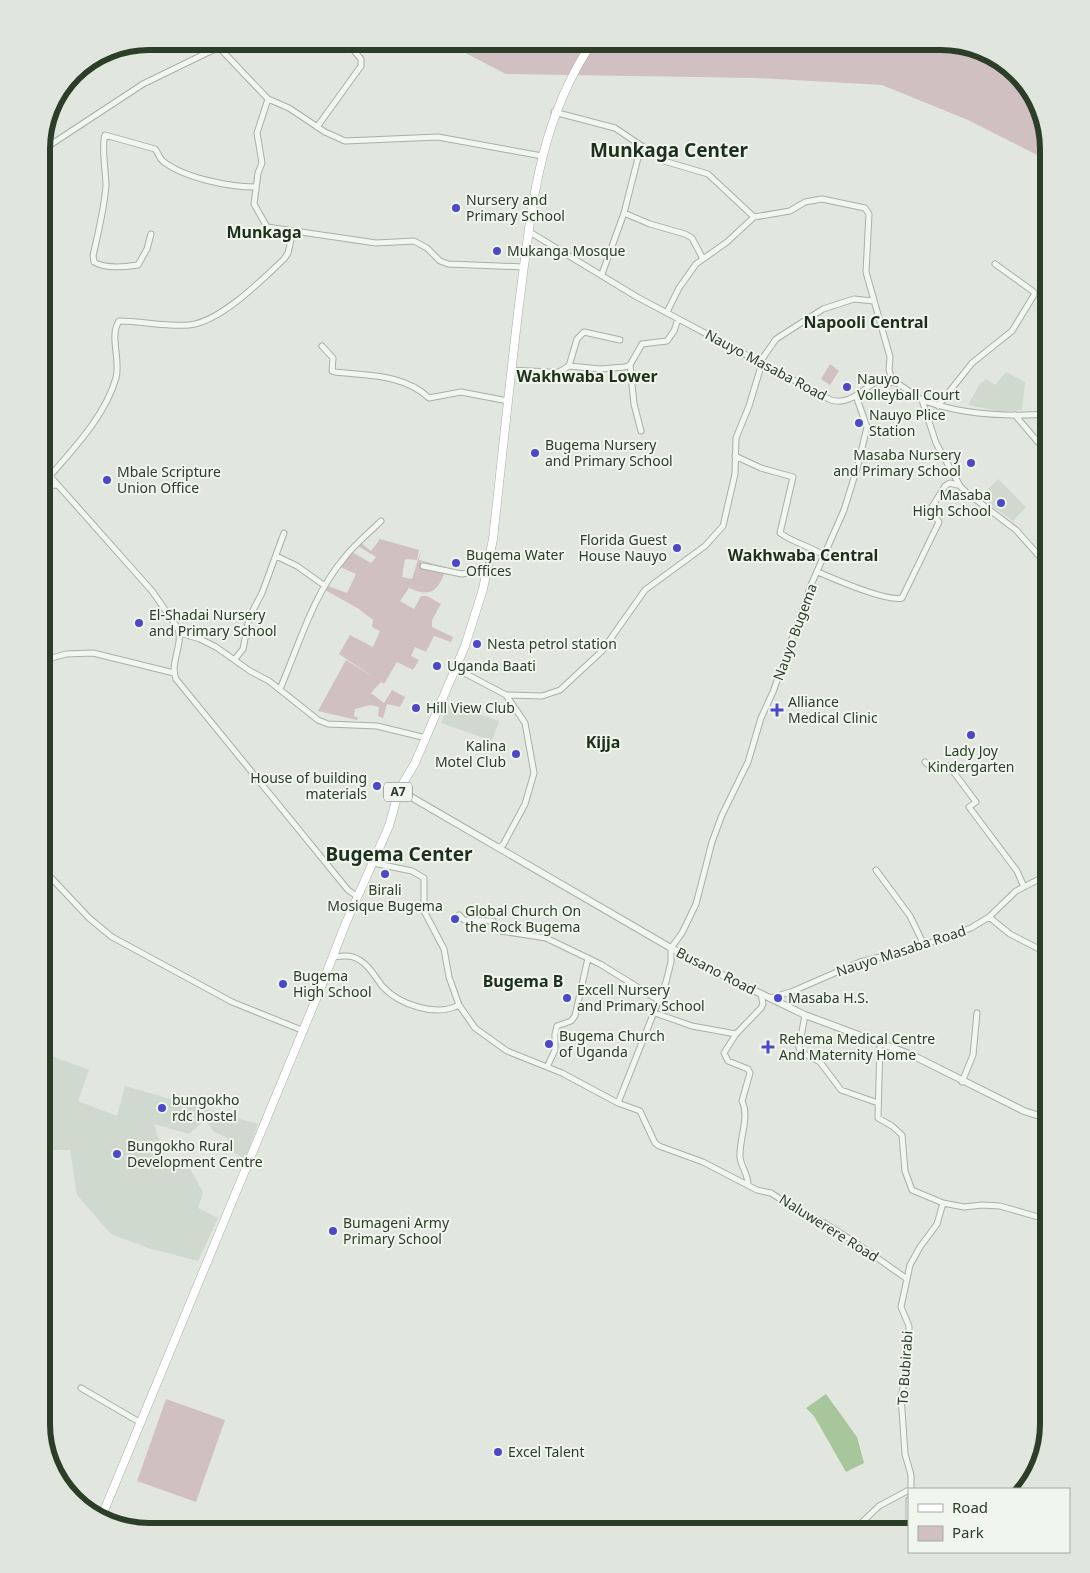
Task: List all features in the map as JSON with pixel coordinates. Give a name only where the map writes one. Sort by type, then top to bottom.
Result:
[{"type":"main road","name":"A7","points":[[104,1512],[389,826],[399,790],[415,763],[474,620],[488,569],[527,231],[542,156],[554,112],[575,69],[587,50]]},
{"type":"street","points":[[50,146],[142,84],[213,50]]},
{"type":"street","points":[[222,50],[268,99],[289,108],[317,127],[345,141],[438,137],[542,156]]},
{"type":"street","points":[[317,127],[361,66],[361,59],[353,50]]},
{"type":"street","points":[[268,99],[257,133],[262,163],[255,186],[254,204],[263,223],[272,229],[376,243],[414,241],[427,248],[440,261],[448,264],[524,267]]},
{"type":"street","points":[[554,112],[615,128],[664,161],[708,174],[754,217]]},
{"type":"street","points":[[151,234],[147,250],[138,265],[128,267],[100,265],[94,262],[93,256],[102,218],[106,188],[106,166],[102,142],[105,136],[155,149],[165,164],[192,176],[236,185],[255,186]]},
{"type":"street","points":[[602,274],[624,213],[641,146]]},
{"type":"street","points":[[667,312],[684,279],[696,264],[727,242],[754,217],[790,211],[813,200],[833,200],[865,208],[869,214],[866,272],[890,357],[889,370],[891,376],[889,380],[897,383],[922,400],[938,406],[1015,416],[1040,415]]},
{"type":"street","points":[[624,213],[692,238],[703,259]]},
{"type":"street","points":[[174,673],[180,633],[152,591],[50,476],[92,426],[113,388],[119,360],[115,332],[119,321],[188,325],[207,320],[252,291],[284,259],[288,253],[293,231]]},
{"type":"street","name":"Nauyo Masaba Road","points":[[527,231],[678,319],[831,400],[842,402],[856,396],[878,381],[889,380]]},
{"type":"street","points":[[938,406],[972,363],[1012,332],[1034,293],[995,264]]},
{"type":"street","points":[[455,668],[506,695],[542,696],[560,690],[602,651],[646,590],[717,535],[727,518],[735,474],[736,438],[749,406],[761,363],[780,335],[802,324],[824,309],[854,299],[873,301]]},
{"type":"street","points":[[641,431],[634,404],[630,365],[642,344],[667,341],[674,331],[678,319]]},
{"type":"street","points":[[569,366],[577,339],[584,332],[620,340]]},
{"type":"street","points":[[322,346],[333,358],[332,371],[335,372],[373,375],[409,384],[420,389],[429,398],[461,392],[508,400]]},
{"type":"street","points":[[511,370],[559,372],[569,366],[609,369],[630,365]]},
{"type":"street","name":"Nauyo Bugema","points":[[671,948],[682,933],[696,904],[712,842],[722,816],[748,762],[761,718],[770,700],[811,586],[844,510],[866,436],[866,420],[856,396]]},
{"type":"street","points":[[922,400],[936,443],[958,482],[966,492],[1016,530],[1040,557]]},
{"type":"street","points":[[1015,416],[1040,445]]},
{"type":"street","points":[[735,456],[761,468],[793,477],[780,533],[791,541],[806,544],[824,555]]},
{"type":"street","points":[[818,572],[863,591],[896,599],[902,598],[939,522],[930,510],[945,486],[950,483],[957,485],[958,482]]},
{"type":"street","points":[[50,485],[58,485]]},
{"type":"street","points":[[280,689],[308,621],[325,586],[345,556],[381,521]]},
{"type":"street","points":[[235,659],[243,650],[249,618],[262,593],[284,533]]},
{"type":"street","points":[[276,556],[298,566],[325,586]]},
{"type":"street","points":[[423,566],[462,574],[488,569]]},
{"type":"street","points":[[180,633],[200,638],[235,659],[280,689],[311,715],[328,724],[382,727],[426,738]]},
{"type":"street","points":[[50,658],[66,654],[93,653],[174,673],[348,890],[358,898]]},
{"type":"street","points":[[497,847],[503,845],[519,819],[532,784],[534,773],[525,723],[506,695]]},
{"type":"street","points":[[925,762],[938,771],[948,766],[952,770],[976,802],[969,808],[1017,871],[1024,887]]},
{"type":"street","name":"Busano Road","points":[[399,790],[671,948],[761,994],[805,1015],[912,1055],[962,1082],[1024,1111],[1040,1116]]},
{"type":"street","name":"Naluwerere Road","points":[[373,863],[412,871],[424,878],[424,911],[444,949],[449,977],[458,1005],[475,1028],[502,1048],[618,1103],[640,1111],[655,1143],[659,1146],[702,1162],[748,1184],[756,1190],[771,1192],[797,1210],[826,1224],[860,1245],[907,1279]]},
{"type":"street","points":[[876,870],[910,916],[924,945]]},
{"type":"street","points":[[50,877],[89,918],[112,938],[232,1002],[304,1031]]},
{"type":"street","name":"Nauyo Masaba Road","points":[[770,998],[791,992],[860,962],[924,945],[971,928],[989,917],[1004,901],[1040,879]]},
{"type":"street","points":[[459,915],[464,920],[493,921],[502,931],[537,935],[588,958],[660,1001]]},
{"type":"street","points":[[989,917],[1010,934],[1040,949]]},
{"type":"street","points":[[618,1103],[660,1001],[672,962],[671,948]]},
{"type":"street","points":[[333,957],[357,959],[369,968],[384,988],[415,1006],[437,1010],[458,1005]]},
{"type":"street","points":[[547,1068],[555,1050],[554,1038],[557,1026],[571,1021],[575,1016],[588,958]]},
{"type":"street","points":[[748,1184],[740,1156],[744,1117],[742,1101],[750,1072],[748,1069],[728,1062],[724,1053],[736,1034],[761,1008],[763,1004],[761,994]]},
{"type":"street","points":[[655,1013],[692,1026],[736,1034]]},
{"type":"street","points":[[962,1082],[973,1055],[977,1013]]},
{"type":"street","points":[[805,1015],[799,1048],[801,1052],[820,1062],[841,1090],[878,1103]]},
{"type":"street","points":[[880,1043],[878,1118],[892,1126],[902,1135],[905,1171],[912,1190],[943,1202],[964,1207],[1000,1206],[1040,1217]]},
{"type":"street","points":[[907,1279],[916,1253],[937,1224],[943,1202]]},
{"type":"street","name":"To Bubirabi","points":[[907,1279],[901,1310],[909,1326],[908,1368],[901,1396],[905,1454],[911,1475],[910,1488]]},
{"type":"street","points":[[81,1388],[141,1423]]},
{"type":"street","name":"To Bubirabi","points":[[861,1523],[879,1506],[908,1491]]},
{"type":"shaded area","points":[[1006,372],[1025,382],[1022,410],[1002,412],[968,405],[979,385],[986,379],[995,385]]},
{"type":"shaded area","name":"Masaba High School","points":[[998,479],[1026,507],[1013,521],[980,497]]},
{"type":"shaded area","points":[[448,704],[499,721],[492,741],[441,723]]},
{"type":"shaded area","name":"Bungokho Rural Development Centre","points":[[50,1055],[89,1070],[78,1101],[117,1116],[125,1086],[258,1124],[245,1159],[226,1148],[228,1138],[214,1132],[205,1120],[189,1134],[154,1124],[165,1158],[189,1167],[203,1192],[198,1208],[218,1218],[198,1261],[148,1248],[111,1234],[77,1195],[70,1150],[50,1150]]},
{"type":"shaded area","points":[[826,1394],[857,1437],[864,1463],[846,1472],[814,1416],[806,1408]]},
{"type":"green space","points":[[459,50],[947,50],[960,52],[985,60],[1006,75],[1020,89],[1037,123],[1040,156],[968,120],[882,85],[756,78],[506,74]]},
{"type":"green space","points":[[830,364],[839,371],[830,385],[821,379]]},
{"type":"green space","points":[[380,539],[419,550],[417,560],[405,559],[402,577],[412,579],[421,550],[419,560],[450,568],[421,562],[421,565],[445,571],[439,584],[432,591],[427,592],[409,588],[400,601],[414,609],[421,596],[427,596],[441,604],[432,620],[432,627],[453,637],[451,642],[434,636],[426,652],[415,647],[411,656],[419,660],[413,670],[397,662],[384,684],[381,682],[371,693],[384,703],[392,690],[405,697],[400,707],[387,704],[383,718],[378,716],[379,707],[370,705],[355,709],[354,716],[358,718],[357,720],[318,711],[346,660],[375,678],[339,654],[350,635],[373,647],[380,631],[372,627],[373,620],[359,609],[325,590],[328,586],[347,593],[356,574],[340,567],[352,552],[371,563],[376,557],[358,546],[361,543],[371,551]]},
{"type":"green space","points":[[166,1399],[225,1420],[196,1502],[137,1481]]},
{"type":"place","name":"Nursery and Primary School","points":[[456,208]]},
{"type":"place","name":"Mukanga Mosque","points":[[497,251]]},
{"type":"place","name":"Nauyo Volleyball Court","points":[[847,387]]},
{"type":"place","name":"Nauyo Plice Station","points":[[859,423]]},
{"type":"place","name":"Bugema Nursery and Primary School","points":[[535,453]]},
{"type":"place","name":"Masaba Nursery and Primary School","points":[[971,463]]},
{"type":"place","name":"Mbale Scripture Union Office","points":[[107,480]]},
{"type":"place","name":"Masaba High School","points":[[1001,503]]},
{"type":"place","name":"Florida Guest House Nauyo","points":[[677,548]]},
{"type":"place","name":"Bugema Water Offices","points":[[456,563]]},
{"type":"place","name":"El-Shadai Nursery and Primary School","points":[[139,623]]},
{"type":"place","name":"Nesta petrol station","points":[[477,644]]},
{"type":"place","name":"Uganda Baati","points":[[437,666]]},
{"type":"place","name":"Hill View Club","points":[[416,708]]},
{"type":"place","name":"Alliance Medical Clinic","points":[[777,710]]},
{"type":"place","name":"Lady Joy Kindergarten","points":[[971,735]]},
{"type":"place","name":"Kalina Motel Club","points":[[516,754]]},
{"type":"place","name":"House of building materials","points":[[377,786]]},
{"type":"place","name":"Birali Mosique Bugema","points":[[385,874]]},
{"type":"place","name":"Global Church On the Rock Bugema","points":[[455,919]]},
{"type":"place","name":"Bugema High School","points":[[283,984]]},
{"type":"place","name":"Excell Nursery and Primary School","points":[[567,998]]},
{"type":"place","name":"Masaba H.S.","points":[[778,998]]},
{"type":"place","name":"Bugema Church of Uganda","points":[[549,1044]]},
{"type":"place","name":"Rehema Medical Centre And Maternity Home","points":[[768,1047]]},
{"type":"place","name":"bungokho rdc hostel","points":[[162,1108]]},
{"type":"place","name":"Bungokho Rural Development Centre","points":[[117,1154]]},
{"type":"place","name":"Bumageni Army Primary School","points":[[333,1231]]},
{"type":"place","name":"Excel Talent","points":[[498,1452]]},
{"type":"district","name":"Munkaga Center","points":[[669,150]]},
{"type":"district","name":"Munkaga","points":[[264,232]]},
{"type":"district","name":"Napooli Central","points":[[866,322]]},
{"type":"district","name":"Wakhwaba Lower","points":[[587,376]]},
{"type":"district","name":"Wakhwaba Central","points":[[803,555]]},
{"type":"district","name":"Kijja","points":[[603,742]]},
{"type":"district","name":"Bugema Center","points":[[399,854]]},
{"type":"district","name":"Bugema B","points":[[523,981]]}]
